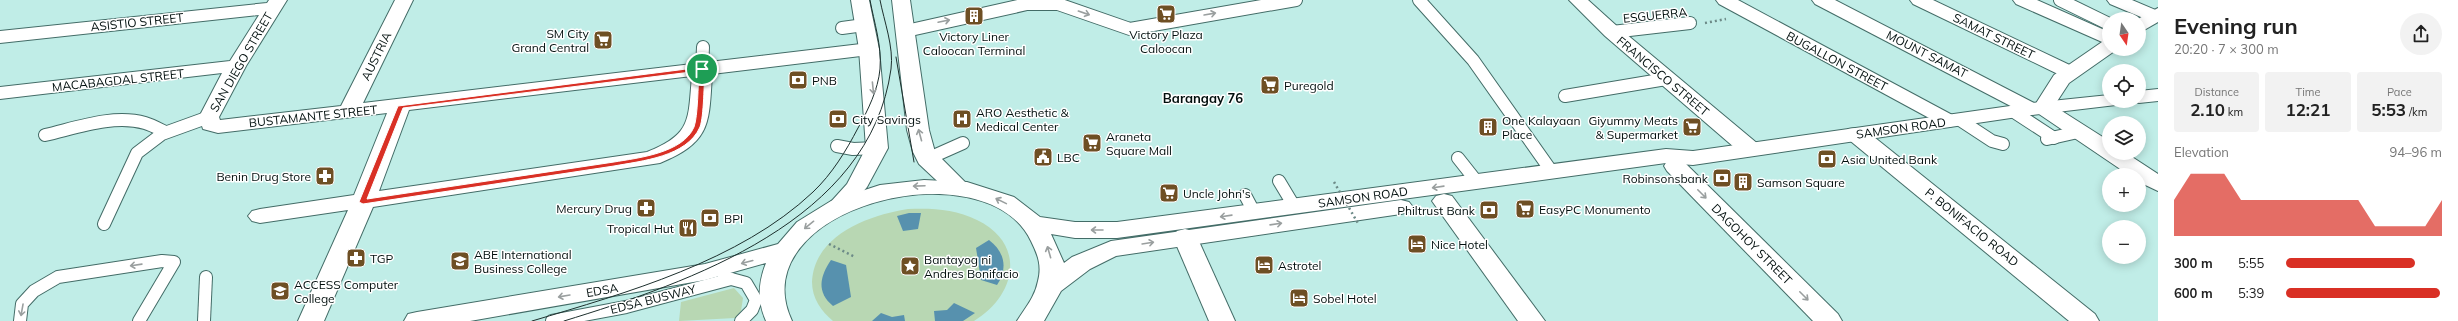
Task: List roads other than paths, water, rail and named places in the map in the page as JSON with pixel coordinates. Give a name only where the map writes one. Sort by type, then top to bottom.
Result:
[{"type":"main road","name":"AUSTRIA","points":[[348,113],[404,0]]},
{"type":"main road","points":[[840,205],[856,187],[877,148],[869,49],[860,0]]},
{"type":"main road","points":[[901,0],[918,130],[927,160],[958,188]]},
{"type":"main road","name":"FRANCISCO STREET","points":[[1578,0],[1612,32],[1750,150]]},
{"type":"main road","name":"BUGALLON STREET","points":[[1725,0],[1955,120]]},
{"type":"main road","name":"MOUNT SAMAT","points":[[1821,0],[1986,84],[2029,110],[2078,132],[2102,147]]},
{"type":"main road","name":"SAMAT STREET","points":[[1919,0],[2069,72]]},
{"type":"main road","points":[[2022,0],[2102,36]]},
{"type":"main road","points":[[2116,0],[2156,15]]},
{"type":"main road","name":"ASISTIO STREET","points":[[0,37],[276,4]]},
{"type":"main road","name":"SAN DIEGO STREET","points":[[210,121],[236,66],[276,4]]},
{"type":"main road","points":[[2146,22],[2156,15]]},
{"type":"main road","name":"BUSTAMANTE STREET","points":[[210,121],[218,127],[348,113],[869,49]]},
{"type":"main road","points":[[2029,110],[2069,72],[2102,51]]},
{"type":"main road","name":"MACABAGDAL STREET","points":[[0,93],[236,66]]},
{"type":"main road","points":[[260,216],[363,202],[652,158],[669,152],[690,136],[697,126],[702,69]]},
{"type":"main road","points":[[2146,96],[2158,95]]},
{"type":"main road","name":"SAMSON ROAD","points":[[1050,286],[1080,263],[1111,249],[1444,201],[1750,150],[1856,134],[2029,110],[2102,102]]},
{"type":"main road","points":[[311,321],[363,202],[400,107]]},
{"type":"main road","name":"P. BONIFACIO ROAD","points":[[1856,134],[2086,321]]},
{"type":"main road","name":"SAMSON ROAD","points":[[1033,223],[1075,230],[1116,230],[1250,203],[1294,206],[1666,156],[1684,162]]},
{"type":"main road","points":[[2122,160],[2158,184]]},
{"type":"main road","name":"DAGOHOY STREET","points":[[1684,162],[1829,321]]},
{"type":"main road","points":[[780,321],[772,298],[772,282],[776,266],[784,250],[808,225],[840,205],[877,192],[898,188],[938,186],[958,188],[1000,200],[1018,211],[1033,223],[1049,250],[1052,262],[1050,286],[1045,300],[1030,321]]},
{"type":"main road","points":[[1444,201],[1532,321]]},
{"type":"main road","points":[[1186,237],[1222,321]]},
{"type":"main road","name":"EDSA","points":[[417,321],[705,272],[784,250]]},
{"type":"lane","points":[[906,31],[1027,4],[1045,2],[1058,4],[1130,29],[1296,0]]},
{"type":"lane","points":[[1419,0],[1436,16],[1461,47],[1552,172]]},
{"type":"lane","points":[[2060,0],[2102,21]]},
{"type":"lane","name":"ESGUERRA","points":[[1612,32],[1690,23]]},
{"type":"lane","points":[[842,28],[864,25]]},
{"type":"lane","points":[[702,69],[703,47]]},
{"type":"lane","points":[[1565,96],[1666,79]]},
{"type":"lane","points":[[2029,110],[2050,138],[2078,132]]},
{"type":"lane","points":[[1955,120],[1992,141],[2003,144]]},
{"type":"lane","points":[[45,135],[112,122],[130,121],[146,123],[165,132]]},
{"type":"lane","points":[[104,224],[137,153],[147,142],[165,132],[210,121]]},
{"type":"lane","points":[[927,160],[963,143]]},
{"type":"lane","points":[[837,146],[853,149],[877,148]]},
{"type":"lane","points":[[1458,158],[1477,182]]},
{"type":"lane","points":[[1279,181],[1294,206]]},
{"type":"lane","points":[[20,321],[22,304],[34,291],[58,277],[162,261],[174,262],[174,265],[138,321]]},
{"type":"lane","points":[[705,272],[746,283],[752,290],[756,300],[752,310],[741,321]]},
{"type":"lane","points":[[204,321],[206,277]]},
{"type":"lane","name":"EDSA BUSWAY","points":[[552,321],[626,307],[731,279]]},
{"type":"water","points":[[909,213],[921,213],[918,229],[903,231],[897,216]]},
{"type":"water","points":[[989,240],[999,250],[1003,261],[1003,273],[997,285],[981,280],[976,248]]},
{"type":"water","points":[[831,260],[846,265],[851,297],[833,306],[828,301],[822,290],[822,278]]},
{"type":"water","points":[[954,303],[975,313],[963,321],[935,321],[934,311],[947,310]]},
{"type":"water","points":[[881,313],[892,317],[904,315],[905,321],[872,321]]},
{"type":"tram line","points":[[532,321],[643,286],[717,256],[752,237],[784,216],[813,192],[832,170],[849,145],[869,107],[875,92],[879,77],[880,52],[870,0]]},
{"type":"tram line","points":[[564,321],[665,287],[717,264],[767,237],[812,205],[849,167],[876,122],[892,61],[890,43],[880,0]]},
{"type":"tram line","points":[[896,57],[914,162]]},
{"type":"place","name":"Victory Plaza Caloocan","points":[[1166,14]]},
{"type":"place","name":"Victory Liner Caloocan Terminal","points":[[974,16]]},
{"type":"place","name":"SM City Grand Central","points":[[603,40]]},
{"type":"place","name":"PNB","points":[[798,80]]},
{"type":"place","name":"Puregold","points":[[1270,85]]},
{"type":"place","name":"City Savings","points":[[838,119]]},
{"type":"place","name":"ARO Aesthetic & Medical Center","points":[[962,119]]},
{"type":"place","name":"One Kalayaan Place","points":[[1488,127]]},
{"type":"place","name":"Giyummy Meats & Supermarket","points":[[1692,127]]},
{"type":"place","name":"Araneta Square Mall","points":[[1092,143]]},
{"type":"place","name":"LBC","points":[[1043,157]]},
{"type":"place","name":"Asia United Bank","points":[[1827,159]]},
{"type":"place","name":"Benin Drug Store","points":[[325,176]]},
{"type":"place","name":"Robinsonsbank","points":[[1722,178]]},
{"type":"place","name":"Samson Square","points":[[1743,182]]},
{"type":"place","name":"Uncle John's","points":[[1169,193]]},
{"type":"place","name":"Mercury Drug","points":[[646,208]]},
{"type":"place","name":"EasyPC Monumento","points":[[1525,209]]},
{"type":"place","name":"Philtrust Bank","points":[[1489,210]]},
{"type":"place","name":"BPI","points":[[710,218]]},
{"type":"place","name":"Tropical Hut","points":[[688,228]]},
{"type":"place","name":"Nice Hotel","points":[[1417,244]]},
{"type":"place","name":"TGP","points":[[356,258]]},
{"type":"place","name":"ABE International Business College","points":[[460,261]]},
{"type":"place","name":"Astrotel","points":[[1264,265]]},
{"type":"place","name":"Bantayog ni Andres Bonifacio","points":[[910,266]]},
{"type":"place","name":"ACCESS Computer College","points":[[280,291]]},
{"type":"place","name":"Sobel Hotel","points":[[1299,298]]},
{"type":"district","name":"Barangay 76","points":[[1203,98]]}]
